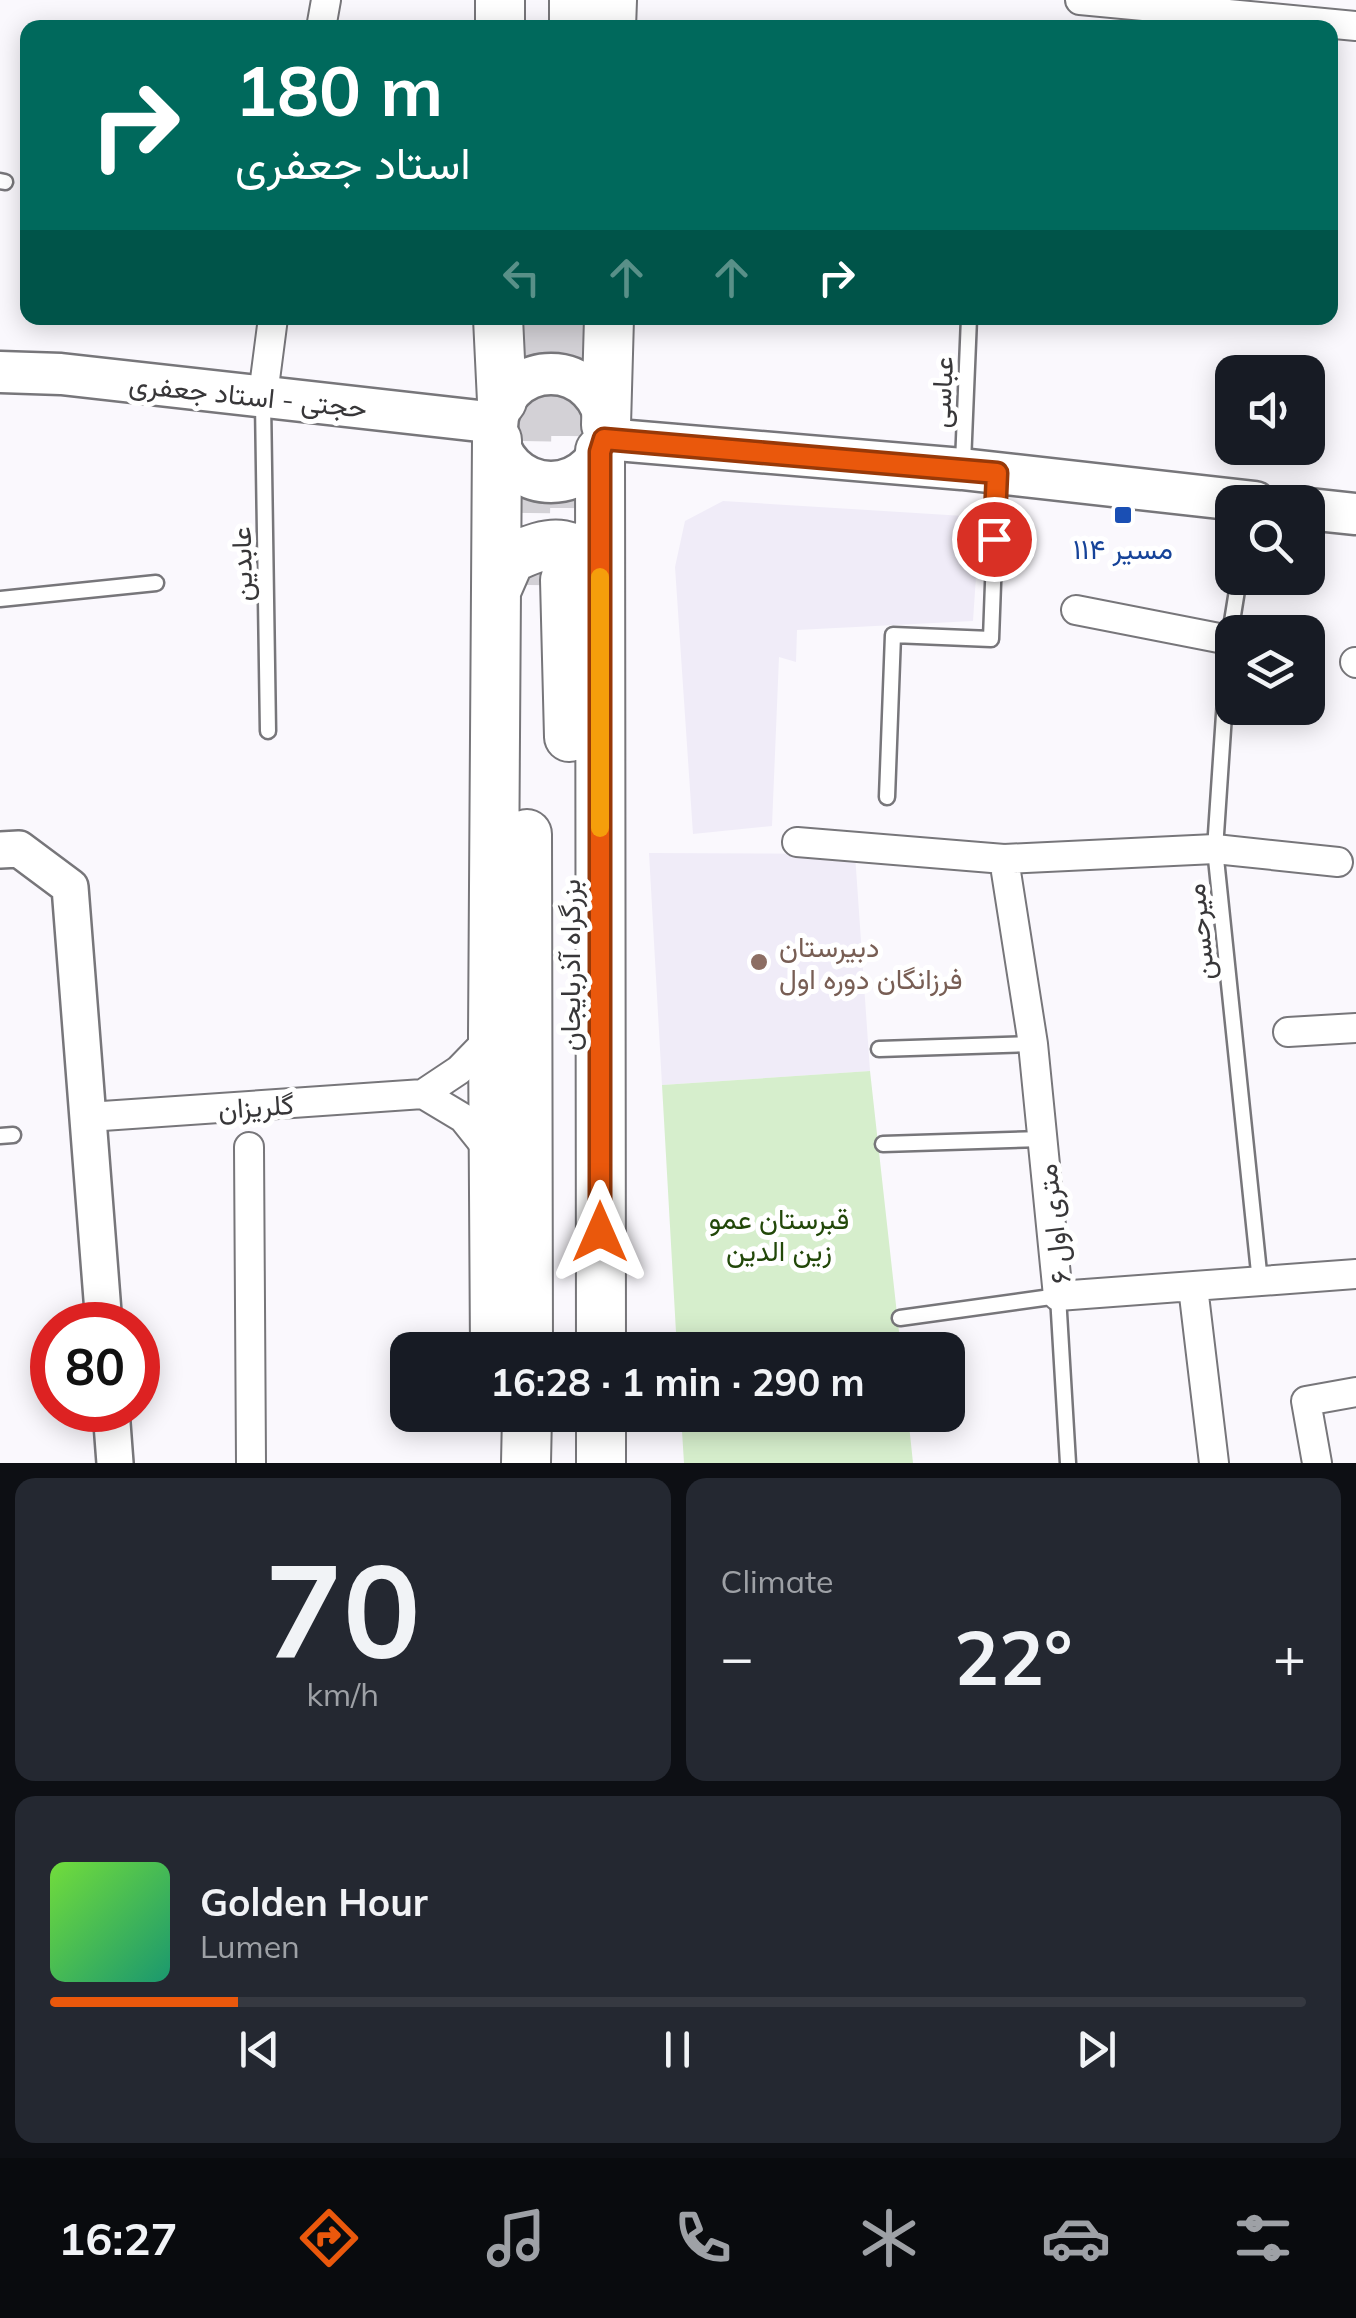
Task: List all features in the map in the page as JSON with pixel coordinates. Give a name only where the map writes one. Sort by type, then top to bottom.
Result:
[{"type":"highway","points":[[498,325],[498,421],[547,585],[599,1332]]},
{"type":"highway","points":[[495,1332],[493,1035],[547,585],[603,438],[609,325]]},
{"type":"highway","name":"بزرگراه آذربایجان","points":[[528,1332],[547,585]]},
{"type":"highway","name":"بزرگراه آذربایجان","points":[[547,585],[569,770],[570,1332]]},
{"type":"highway","points":[[495,1432],[495,1463]]},
{"type":"highway","points":[[526,1463],[527,1432]]},
{"type":"highway","points":[[570,1432],[570,1463]]},
{"type":"highway","points":[[600,1432],[600,1463]]},
{"type":"main road","name":"حجتی - استاد جعفری","points":[[0,372],[61,374],[498,421]]},
{"type":"main road","points":[[540,374],[564,375],[585,385],[600,403],[603,438],[591,466],[577,476],[545,482],[514,468],[498,421],[519,384],[540,374]]},
{"type":"main road","points":[[603,438],[979,471],[1215,498]]},
{"type":"main road","points":[[1325,510],[1356,514]]},
{"type":"street","points":[[1080,0],[1292,20]]},
{"type":"street","points":[[263,395],[272,325]]},
{"type":"street","points":[[1076,610],[1215,637]]},
{"type":"street","points":[[796,842],[1004,859],[1215,849],[1338,862]]},
{"type":"street","points":[[0,850],[19,849],[70,887],[102,1302]]},
{"type":"street","name":"۶ متری اول","points":[[1004,859],[1033,1044],[1058,1296],[1356,1274]]},
{"type":"street","points":[[1288,1032],[1356,1028]]},
{"type":"street","points":[[493,1035],[459,1070],[423,1094],[463,1118],[494,1156]]},
{"type":"street","name":"گلریزان","points":[[88,1118],[423,1094]]},
{"type":"street","points":[[249,1147],[251,1463]]},
{"type":"street","points":[[1194,1288],[1214,1463]]},
{"type":"street","points":[[1317,1463],[1306,1401],[1356,1392]]},
{"type":"street","points":[[113,1432],[115,1463]]},
{"type":"lane","name":"عباسی","points":[[887,797],[893,635],[991,638],[970,325]]},
{"type":"lane","name":"عابدین","points":[[263,395],[268,731]]},
{"type":"lane","points":[[0,599],[156,583]]},
{"type":"lane","name":"میرحسن","points":[[1223,725],[1215,849],[1260,1282]]},
{"type":"lane","points":[[879,1049],[1033,1044]]},
{"type":"lane","points":[[882,1144],[1043,1139]]},
{"type":"lane","points":[[900,1318],[1058,1296],[1068,1463]]},
{"type":"shaded area","points":[[723,501],[980,517],[973,621],[797,630],[796,662],[779,657],[772,826],[693,834],[675,567],[685,521]]},
{"type":"shaded area","name":"دبیرستان فرزانگان دوره اول","points":[[649,853],[855,854],[870,1071],[662,1085]]},
{"type":"green space","name":"قبرستان عمو زین الدین","points":[[870,1071],[899,1332],[676,1332],[662,1085]]},
{"type":"green space","points":[[682,1432],[910,1432],[913,1463],[684,1463]]},
{"type":"tunnel","points":[[525,585],[529,325]]},
{"type":"tunnel","points":[[565,580],[568,325]]},
{"type":"slow traffic","points":[[600,577],[600,828]]},
{"type":"place","name":"مسیر ۱۱۴","points":[[1123,515]]},
{"type":"place","name":"دبیرستان فرزانگان دوره اول","points":[[759,962]]},
{"type":"route","points":[[600,1232],[600,452],[604,439],[997,473],[994,539]]}]
